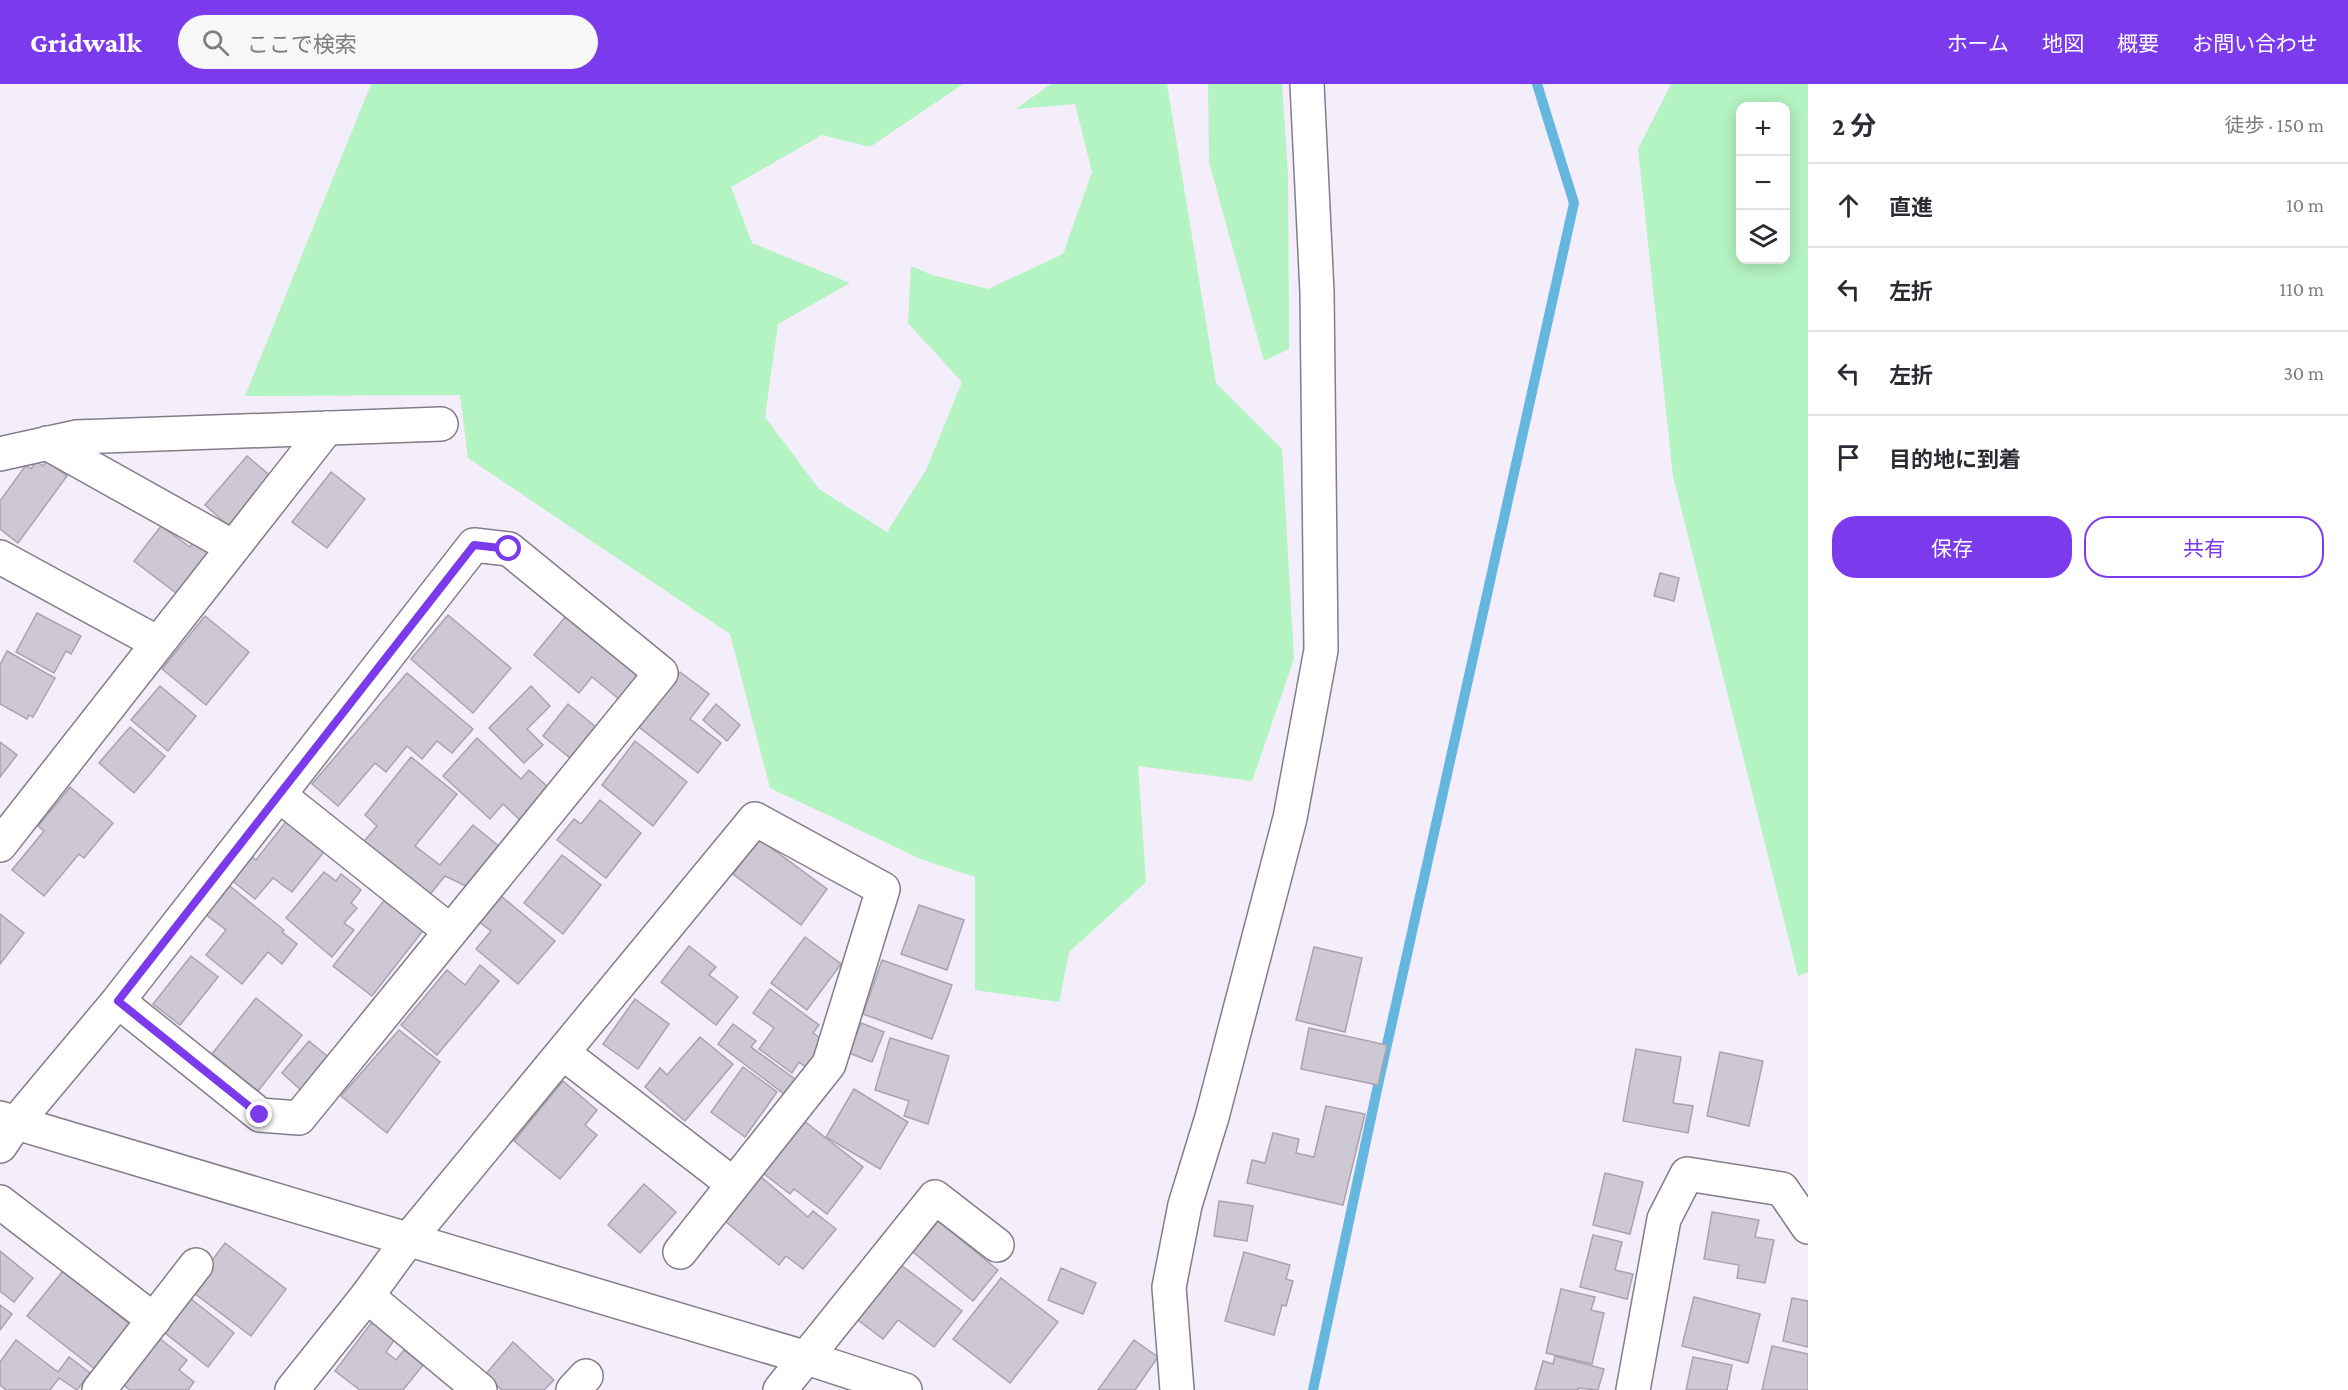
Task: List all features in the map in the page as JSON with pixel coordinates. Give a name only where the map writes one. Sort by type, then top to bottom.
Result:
[{"type":"street","points":[[1177,1390],[1169,1287],[1185,1205],[1212,1117],[1290,818],[1322,650],[1317,292],[1307,84]]},
{"type":"street","points":[[0,454],[76,437],[441,424]]},
{"type":"street","points":[[0,845],[327,428]]},
{"type":"street","points":[[47,443],[233,547]]},
{"type":"street","points":[[118,1001],[260,1115],[299,1118],[661,673],[509,549],[474,545],[118,1001],[5,1129],[408,1240],[807,1358],[905,1390]]},
{"type":"street","points":[[0,557],[158,643]]},
{"type":"street","points":[[279,795],[450,931]]},
{"type":"street","points":[[292,1390],[367,1296],[408,1240],[755,819],[883,890],[829,1064],[680,1252]]},
{"type":"street","points":[[563,1053],[734,1184]]},
{"type":"street","points":[[1633,1390],[1664,1219],[1687,1174],[1782,1189],[1808,1227]]},
{"type":"street","points":[[780,1390],[935,1197],[997,1245]]},
{"type":"street","points":[[0,1202],[154,1320]]},
{"type":"street","points":[[99,1390],[196,1265]]},
{"type":"street","points":[[367,1296],[480,1390]]},
{"type":"green space","points":[[371,84],[963,84],[870,147],[822,135],[731,187],[752,243],[850,283],[778,324],[765,417],[819,489],[887,532],[926,470],[962,382],[908,323],[911,266],[932,275],[988,289],[1063,254],[1092,172],[1075,104],[1016,109],[1051,84],[1167,84],[1216,383],[1282,449],[1294,659],[1252,781],[1138,766],[1146,882],[1069,952],[1059,1002],[975,990],[975,877],[923,860],[770,788],[730,634],[468,458],[460,395],[245,396]]},
{"type":"green space","points":[[1208,84],[1282,84],[1288,175],[1289,349],[1264,361],[1209,162]]},
{"type":"green space","points":[[1671,84],[1808,84],[1808,972],[1798,976],[1673,476],[1638,149]]},
{"type":"building","points":[[247,456],[273,478],[231,528],[205,505]]},
{"type":"building","points":[[36,461],[43,466],[46,461],[67,476],[18,543],[0,529],[0,501],[26,465],[31,469]]},
{"type":"building","points":[[331,472],[365,499],[327,548],[292,522]]},
{"type":"building","points":[[161,526],[190,547],[195,539],[213,552],[180,596],[134,561]]},
{"type":"building","points":[[1660,573],[1679,578],[1674,601],[1654,596]]},
{"type":"building","points":[[37,613],[81,636],[71,654],[66,651],[54,673],[16,652]]},
{"type":"building","points":[[448,615],[511,668],[473,713],[411,659]]},
{"type":"building","points":[[205,616],[249,652],[206,705],[162,669]]},
{"type":"building","points":[[566,616],[638,676],[619,699],[592,677],[579,693],[534,655]]},
{"type":"building","points":[[7,651],[55,678],[33,717],[29,715],[27,719],[0,704],[0,665]]},
{"type":"building","points":[[680,672],[709,694],[690,719],[721,743],[698,773],[639,727]]},
{"type":"building","points":[[407,673],[473,729],[452,753],[437,741],[422,759],[407,746],[386,772],[375,763],[338,806],[312,784]]},
{"type":"building","points":[[160,686],[196,716],[168,751],[131,720]]},
{"type":"building","points":[[531,686],[550,706],[527,729],[543,745],[524,763],[489,728]]},
{"type":"building","points":[[568,704],[596,727],[570,758],[543,736]]},
{"type":"building","points":[[716,704],[740,725],[727,741],[703,720]]},
{"type":"building","points":[[130,727],[165,756],[134,793],[99,763]]},
{"type":"building","points":[[477,738],[521,779],[529,770],[549,788],[520,820],[503,804],[490,819],[443,776]]},
{"type":"building","points":[[635,741],[687,782],[653,826],[602,785]]},
{"type":"building","points":[[0,742],[17,755],[0,777]]},
{"type":"building","points":[[411,757],[457,794],[415,846],[440,865],[473,825],[500,847],[468,887],[445,876],[427,898],[361,845],[377,826],[365,815]]},
{"type":"building","points":[[70,787],[113,823],[84,858],[79,854],[44,896],[12,870],[44,831],[38,826]]},
{"type":"building","points":[[600,800],[641,833],[606,878],[557,840],[574,819],[581,824]]},
{"type":"building","points":[[288,819],[326,849],[292,892],[273,878],[255,899],[230,879],[249,855],[256,860]]},
{"type":"building","points":[[759,839],[827,889],[801,925],[733,874]]},
{"type":"building","points":[[562,855],[601,885],[563,934],[524,903]]},
{"type":"building","points":[[324,872],[336,881],[341,874],[361,890],[351,903],[357,908],[344,923],[354,930],[332,957],[286,918]]},
{"type":"building","points":[[225,882],[284,930],[282,932],[297,944],[282,964],[268,952],[242,984],[206,955],[226,930],[201,911]]},
{"type":"building","points":[[501,896],[555,941],[518,984],[476,949],[491,931],[479,922]]},
{"type":"building","points":[[386,898],[425,928],[372,996],[333,966]]},
{"type":"building","points":[[919,905],[964,920],[947,970],[901,954]]},
{"type":"building","points":[[0,914],[24,933],[0,964]]},
{"type":"building","points":[[805,937],[841,964],[807,1010],[771,983]]},
{"type":"building","points":[[689,946],[716,967],[709,975],[738,997],[716,1025],[661,982]]},
{"type":"building","points":[[1314,947],[1362,958],[1345,1032],[1296,1020]]},
{"type":"building","points":[[191,956],[218,977],[180,1025],[153,1004]]},
{"type":"building","points":[[882,960],[952,985],[932,1039],[863,1014]]},
{"type":"building","points":[[480,965],[499,981],[437,1055],[401,1025],[447,970],[465,985]]},
{"type":"building","points":[[770,989],[819,1025],[813,1033],[829,1044],[811,1071],[799,1062],[792,1073],[759,1049],[774,1028],[753,1013]]},
{"type":"building","points":[[256,998],[302,1035],[258,1091],[212,1054]]},
{"type":"building","points":[[635,999],[669,1024],[638,1069],[603,1044]]},
{"type":"building","points":[[861,1023],[884,1032],[872,1062],[849,1053]]},
{"type":"building","points":[[733,1024],[756,1041],[751,1047],[799,1082],[788,1097],[718,1044]]},
{"type":"building","points":[[1309,1028],[1387,1045],[1378,1085],[1301,1069]]},
{"type":"building","points":[[399,1030],[440,1062],[387,1133],[341,1096]]},
{"type":"building","points":[[700,1037],[733,1064],[685,1121],[645,1087],[660,1068],[667,1075]]},
{"type":"building","points":[[890,1038],[949,1056],[928,1124],[904,1116],[909,1101],[875,1090]]},
{"type":"building","points":[[309,1041],[332,1060],[304,1093],[282,1073]]},
{"type":"building","points":[[1636,1049],[1681,1057],[1673,1103],[1693,1106],[1688,1133],[1623,1121]]},
{"type":"building","points":[[1720,1052],[1763,1061],[1749,1126],[1707,1116]]},
{"type":"building","points":[[743,1067],[777,1092],[745,1137],[711,1112]]},
{"type":"building","points":[[563,1081],[597,1110],[585,1125],[597,1135],[560,1179],[514,1141]]},
{"type":"building","points":[[854,1089],[908,1122],[880,1169],[826,1137]]},
{"type":"building","points":[[1326,1106],[1365,1114],[1343,1205],[1247,1183],[1252,1160],[1265,1163],[1273,1133],[1299,1139],[1296,1153],[1314,1157]]},
{"type":"building","points":[[799,1117],[863,1167],[827,1214],[794,1189],[790,1194],[759,1170]]},
{"type":"building","points":[[1605,1173],[1643,1182],[1630,1234],[1593,1225]]},
{"type":"building","points":[[761,1177],[808,1217],[813,1211],[836,1229],[803,1269],[786,1256],[779,1265],[725,1221]]},
{"type":"building","points":[[644,1184],[676,1212],[640,1253],[608,1225]]},
{"type":"building","points":[[1219,1201],[1253,1206],[1247,1241],[1214,1236]]},
{"type":"building","points":[[1712,1212],[1759,1220],[1755,1237],[1774,1240],[1765,1283],[1737,1278],[1739,1265],[1704,1259]]},
{"type":"building","points":[[938,1221],[998,1270],[973,1301],[913,1252]]},
{"type":"building","points":[[1593,1235],[1622,1242],[1615,1270],[1633,1274],[1627,1299],[1580,1287]]},
{"type":"building","points":[[225,1243],[286,1289],[251,1336],[190,1290]]},
{"type":"building","points":[[0,1251],[33,1278],[14,1302],[0,1291]]},
{"type":"building","points":[[1244,1252],[1290,1265],[1286,1279],[1293,1281],[1286,1306],[1282,1305],[1274,1335],[1225,1321]]},
{"type":"building","points":[[897,1262],[962,1311],[934,1347],[898,1320],[883,1339],[854,1317]]},
{"type":"building","points":[[1061,1268],[1096,1283],[1083,1314],[1048,1300]]},
{"type":"building","points":[[63,1271],[131,1325],[96,1370],[27,1316]]},
{"type":"building","points":[[1001,1278],[1058,1322],[1010,1383],[953,1339]]},
{"type":"building","points":[[1561,1289],[1595,1297],[1591,1310],[1604,1313],[1592,1364],[1546,1353]]},
{"type":"building","points":[[186,1295],[234,1333],[208,1367],[160,1329]]},
{"type":"building","points":[[1694,1297],[1760,1314],[1748,1363],[1682,1346]]},
{"type":"building","points":[[1792,1298],[1808,1301],[1808,1347],[1783,1341]]},
{"type":"building","points":[[0,1305],[12,1314],[0,1330]]},
{"type":"building","points":[[372,1322],[395,1339],[386,1352],[396,1360],[404,1350],[423,1365],[403,1390],[360,1390],[335,1371]]},
{"type":"building","points":[[158,1337],[187,1360],[179,1370],[194,1382],[188,1390],[130,1390],[121,1383]]},
{"type":"building","points":[[16,1340],[58,1372],[69,1357],[90,1373],[77,1390],[59,1378],[50,1390],[6,1390],[0,1385],[0,1362]]},
{"type":"building","points":[[1134,1340],[1158,1357],[1135,1390],[1098,1390]]},
{"type":"building","points":[[513,1342],[554,1380],[544,1390],[502,1390],[485,1375]]},
{"type":"building","points":[[1772,1346],[1808,1354],[1808,1390],[1762,1390]]},
{"type":"building","points":[[1555,1356],[1604,1369],[1598,1390],[1578,1388],[1578,1390],[1535,1390],[1543,1361],[1553,1364]]},
{"type":"building","points":[[1693,1357],[1732,1365],[1727,1390],[1686,1390]]},
{"type":"waterway","points":[[1313,1390],[1378,1085],[1574,203],[1537,84]]},
{"type":"route","points":[[260,1115],[118,1001],[474,545],[509,549]]}]
